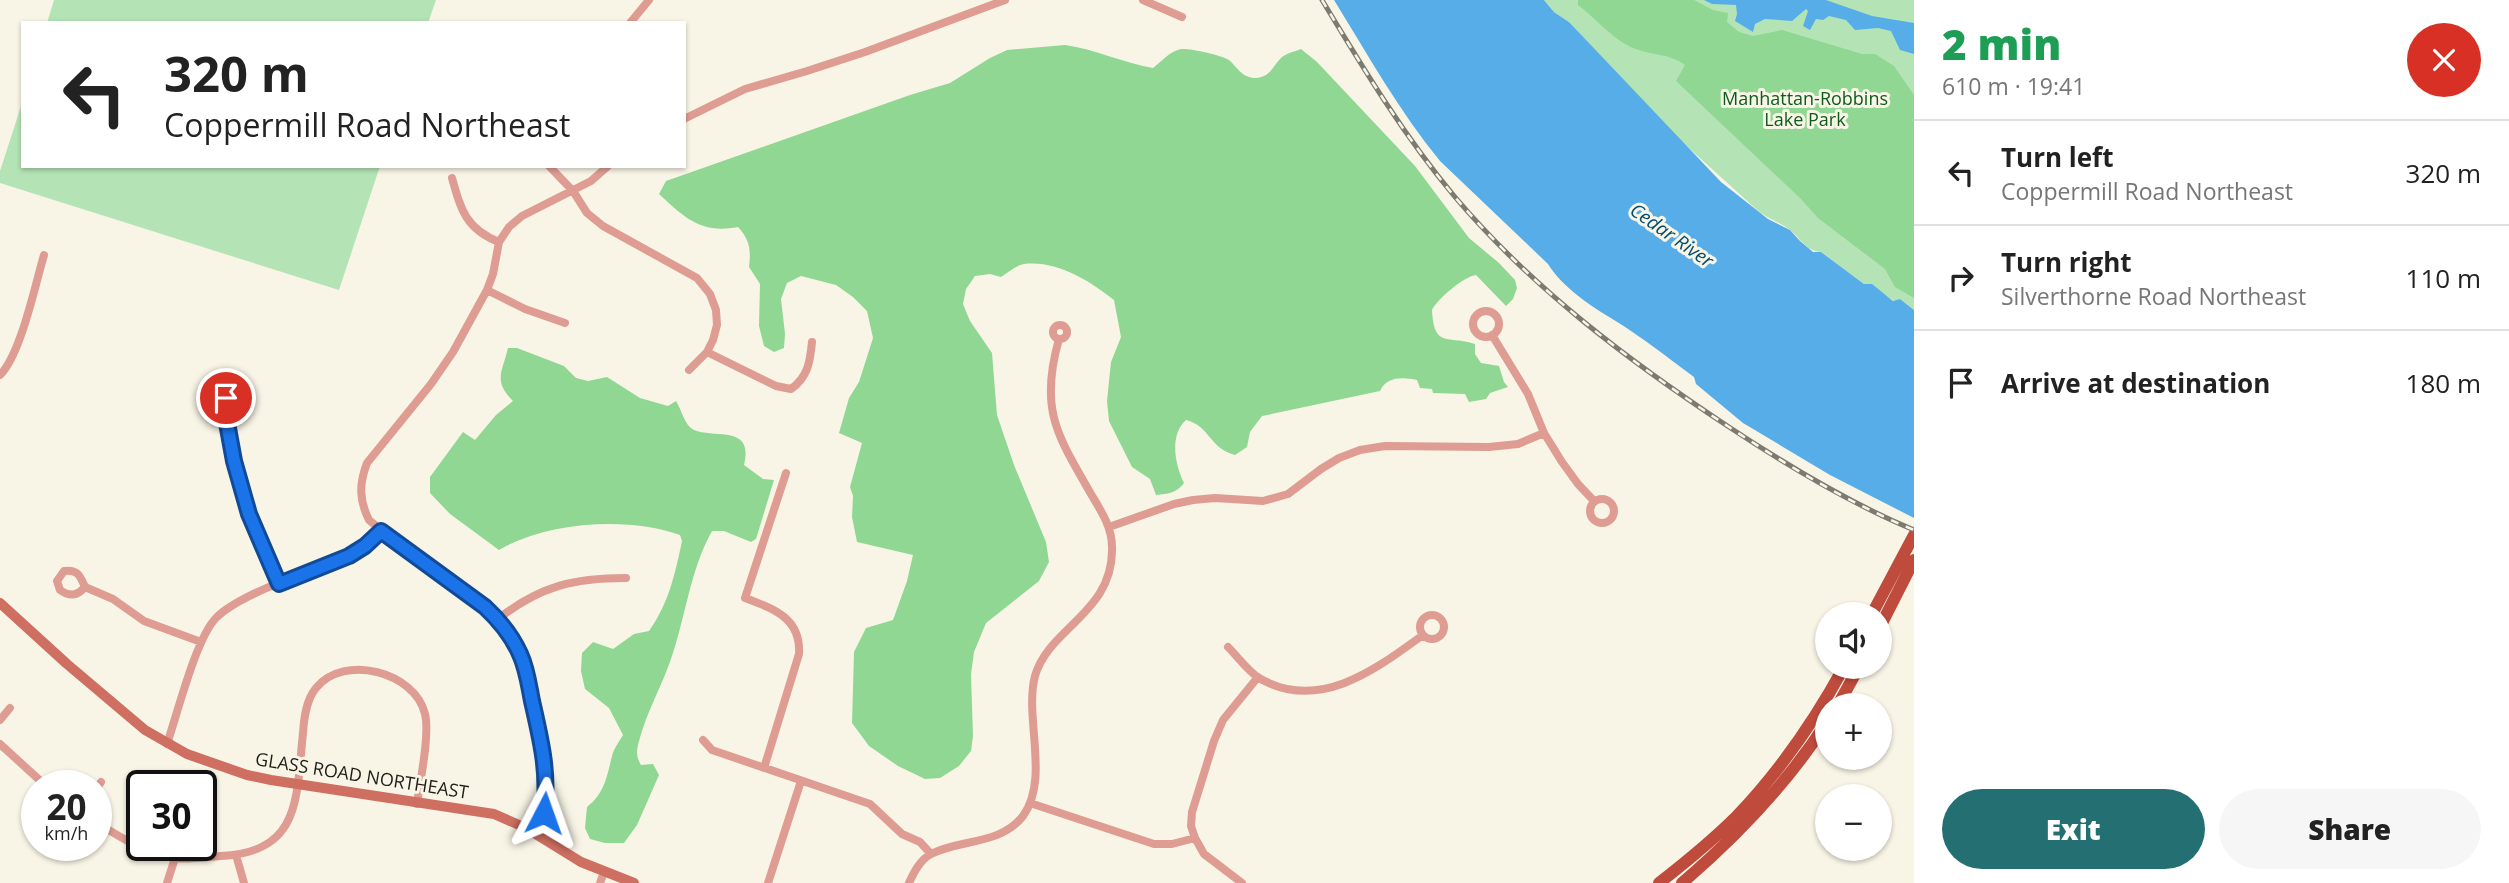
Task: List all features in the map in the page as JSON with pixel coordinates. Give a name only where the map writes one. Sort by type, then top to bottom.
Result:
[{"type":"main road","points":[[1891,602],[1909,561],[1914,535]]},
{"type":"main road","points":[[1880,602],[1909,561]]},
{"type":"main road","points":[[1661,882],[1714,838],[1754,797],[1801,736],[1837,679]]},
{"type":"main road","points":[[1682,883],[1724,847],[1765,805],[1787,780],[1815,739]]},
{"type":"street","points":[[632,21],[649,0]]},
{"type":"street","points":[[686,118],[745,89],[865,52],[1002,0]]},
{"type":"street","points":[[1143,0],[1182,17]]},
{"type":"street","points":[[551,168],[573,191],[587,213],[603,226],[697,278],[710,294],[716,310],[716,325],[707,352],[689,370]]},
{"type":"street","points":[[537,834],[548,788],[546,764],[522,656],[498,619],[485,607],[369,520],[362,505],[362,476],[367,463],[431,384],[453,352],[487,290],[499,243],[509,227],[522,216],[591,181],[606,168]]},
{"type":"street","points":[[452,178],[464,214],[472,226],[499,243]]},
{"type":"street","points":[[0,375],[17,345],[44,256]]},
{"type":"street","points":[[487,290],[525,309],[565,323]]},
{"type":"street","points":[[1492,335],[1528,394],[1545,433],[1578,484],[1594,500]]},
{"type":"street","points":[[909,883],[916,867],[931,854],[994,836],[1010,828],[1022,817],[1030,803],[1035,776],[1036,751],[1031,694],[1036,673],[1044,655],[1094,604],[1103,586],[1112,548],[1109,527],[1060,440],[1054,421],[1051,379],[1059,339]]},
{"type":"street","points":[[707,352],[776,386],[791,389],[803,381],[810,362],[812,342]]},
{"type":"street","points":[[225,412],[234,461],[249,514],[279,584]]},
{"type":"street","points":[[1109,527],[1174,503],[1193,499],[1263,501],[1288,494],[1339,458],[1360,450],[1385,446],[1489,447],[1518,444],[1545,433]]},
{"type":"street","points":[[764,768],[799,654],[800,641],[797,632],[775,609],[745,598],[786,473]]},
{"type":"street","points":[[167,744],[201,642],[215,619],[233,605],[349,556],[381,531]]},
{"type":"street","points":[[498,619],[521,601],[544,589],[596,578],[626,578]]},
{"type":"street","points":[[85,587],[113,599],[144,621],[201,642]]},
{"type":"street","name":"GLASS ROAD NORTHEAST","points":[[0,603],[124,714],[167,744],[196,758],[247,775],[417,804],[494,814],[537,834],[602,878],[634,883]]},
{"type":"street","points":[[1228,647],[1258,677],[1282,688],[1310,690],[1339,685],[1369,673],[1423,635]]},
{"type":"street","points":[[217,856],[236,855],[266,847],[287,825],[293,809],[305,715],[316,687],[334,673],[359,669],[394,679],[406,685],[414,694],[425,713],[426,734],[417,804]]},
{"type":"street","points":[[1242,883],[1204,854],[1191,826],[1192,812],[1223,720],[1258,677]]},
{"type":"street","points":[[0,720],[10,708]]},
{"type":"street","points":[[702,740],[712,750],[870,804],[902,834],[920,842],[931,854]]},
{"type":"street","points":[[0,744],[28,770]]},
{"type":"street","points":[[768,883],[802,781]]},
{"type":"street","points":[[1030,803],[1154,844],[1172,844],[1195,838]]},
{"type":"street","points":[[236,855],[244,883]]},
{"type":"street","points":[[167,883],[174,861]]},
{"type":"green space","points":[[54,0],[436,0],[429,21],[48,21]]},
{"type":"green space","name":"Manhattan-Robbins Lake Park","points":[[1544,0],[1914,0],[1914,310],[1900,299],[1894,301],[1872,286],[1864,284],[1821,252],[1808,247],[1786,227],[1756,209],[1669,130],[1569,22],[1554,12]]},
{"type":"green space","name":"Manhattan-Robbins Lake Park","points":[[1578,0],[1694,0],[1713,10],[1728,13],[1727,22],[1739,32],[1753,36],[1782,30],[1862,54],[1875,54],[1894,66],[1914,95],[1914,298],[1895,287],[1885,269],[1818,218],[1676,81],[1685,65],[1621,41],[1578,5]]},
{"type":"green space","points":[[1065,45],[1153,68],[1177,50],[1198,51],[1229,60],[1251,78],[1268,73],[1283,56],[1301,49],[1317,62],[1415,166],[1469,238],[1515,280],[1517,288],[1513,299],[1506,306],[1476,275],[1452,289],[1432,310],[1433,322],[1439,336],[1475,344],[1475,354],[1481,363],[1499,366],[1508,387],[1490,393],[1486,399],[1469,402],[1465,394],[1433,393],[1432,389],[1420,388],[1417,380],[1391,380],[1380,391],[1262,416],[1250,432],[1247,447],[1235,455],[1226,452],[1200,427],[1186,420],[1177,434],[1175,450],[1184,483],[1175,491],[1156,495],[1150,479],[1132,467],[1109,421],[1107,401],[1111,362],[1121,337],[1114,300],[1084,279],[1049,265],[1024,264],[1001,277],[990,274],[975,276],[966,289],[963,304],[970,321],[992,353],[997,415],[1014,465],[1046,542],[1049,562],[1039,581],[986,623],[974,652],[971,674],[971,751],[959,766],[940,778],[925,779],[898,766],[869,746],[852,723],[854,652],[866,628],[893,620],[913,555],[857,542],[852,517],[853,496],[850,487],[862,443],[839,433],[849,398],[859,382],[873,338],[867,311],[836,285],[801,276],[787,283],[781,299],[784,348],[774,352],[764,346],[759,326],[760,284],[749,267],[749,246],[745,236],[738,227],[714,228],[694,222],[659,194],[666,181],[950,83],[1007,50]]},
{"type":"green space","points":[[21,106],[21,168],[379,168],[339,290],[0,183],[0,171]]},
{"type":"green space","points":[[508,348],[517,348],[564,366],[576,378],[588,381],[607,377],[640,398],[668,406],[676,401],[691,428],[738,438],[746,452],[744,465],[763,479],[774,480],[756,539],[751,542],[724,531],[712,531],[698,561],[671,659],[637,748],[641,765],[653,764],[659,775],[637,825],[624,843],[605,843],[590,839],[585,828],[587,807],[602,790],[613,753],[623,735],[609,708],[585,689],[581,671],[582,653],[593,642],[613,649],[634,634],[649,631],[666,599],[682,541],[680,535],[636,525],[588,525],[540,533],[499,550],[450,514],[430,493],[430,477],[463,432],[475,440],[496,415],[513,401],[501,382]]},
{"type":"water","name":"Cedar River","points":[[1334,0],[1544,0],[1554,12],[1569,22],[1721,182],[1768,219],[1790,230],[1813,252],[1821,252],[1864,284],[1872,284],[1893,301],[1900,299],[1914,310],[1914,518],[1830,475],[1743,423],[1696,384],[1694,377],[1569,289],[1548,264],[1440,161],[1397,103]]},
{"type":"water","points":[[1704,0],[1826,0],[1872,16],[1914,23],[1914,54],[1900,50],[1891,31],[1878,28],[1855,30],[1846,20],[1829,16],[1823,20],[1816,19],[1810,30],[1803,26],[1808,11],[1806,9],[1792,21],[1765,19],[1755,24],[1753,32],[1735,21],[1736,5],[1712,4]]},
{"type":"railway","points":[[1322,0],[1385,101],[1436,174],[1485,231],[1550,293],[1655,376],[1751,442],[1842,496],[1914,530]]},
{"type":"route","points":[[226,398],[231,406],[225,412],[234,461],[249,514],[279,584],[349,556],[381,531],[498,619],[522,656],[526,672],[546,764],[548,788],[544,813]]}]
